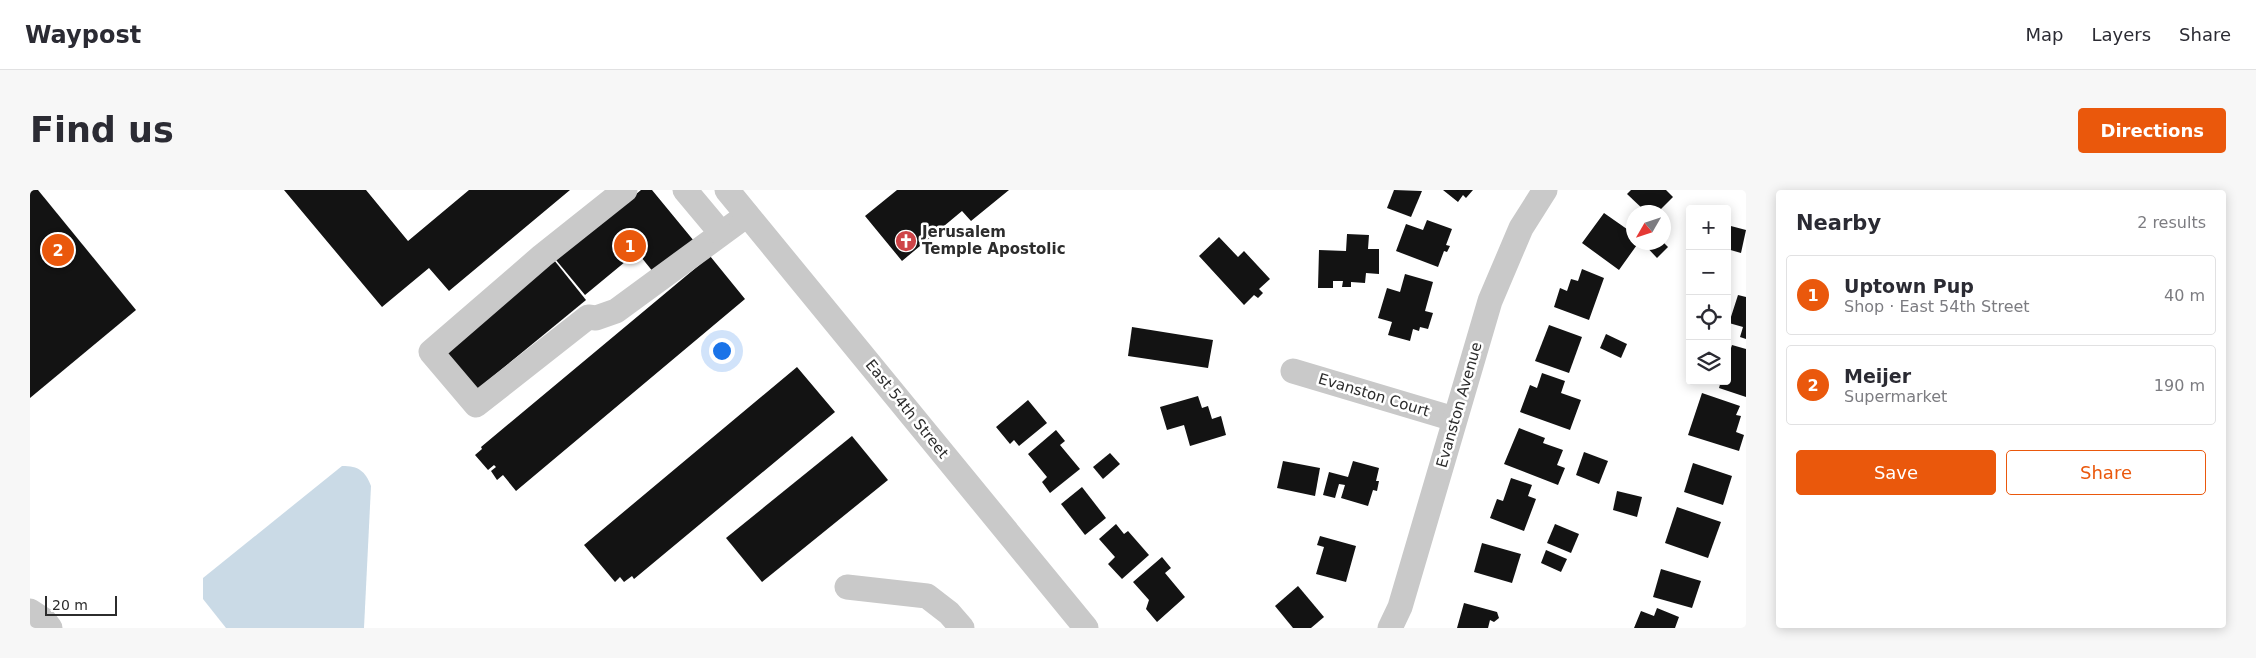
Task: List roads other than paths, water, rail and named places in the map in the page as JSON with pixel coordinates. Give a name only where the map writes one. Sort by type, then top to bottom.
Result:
[{"type":"street","points":[[625,190],[542,256],[431,352],[476,405],[588,317],[596,318],[616,311],[747,214]]},
{"type":"street","points":[[685,190],[721,233]]},
{"type":"street","name":"East 54th Street","points":[[727,190],[1086,628]]},
{"type":"street","name":"Evanston Avenue","points":[[1390,628],[1400,607],[1454,419],[1498,279],[1521,228],[1545,190]]},
{"type":"street","name":"Evanston Court","points":[[1294,370],[1454,419]]},
{"type":"street","points":[[847,587],[927,596],[949,613],[962,628]]},
{"type":"street","points":[[30,611],[44,620],[50,628]]},
{"type":"water","points":[[342,466],[361,470],[371,486],[364,628],[226,628],[203,599],[203,578]]},
{"type":"place","name":"Jerusalem Temple Apostolic","points":[[906,241]]},
{"type":"place","name":"Uptown Pup","points":[[630,246]]},
{"type":"place","name":"Meijer","points":[[58,250]]}]
